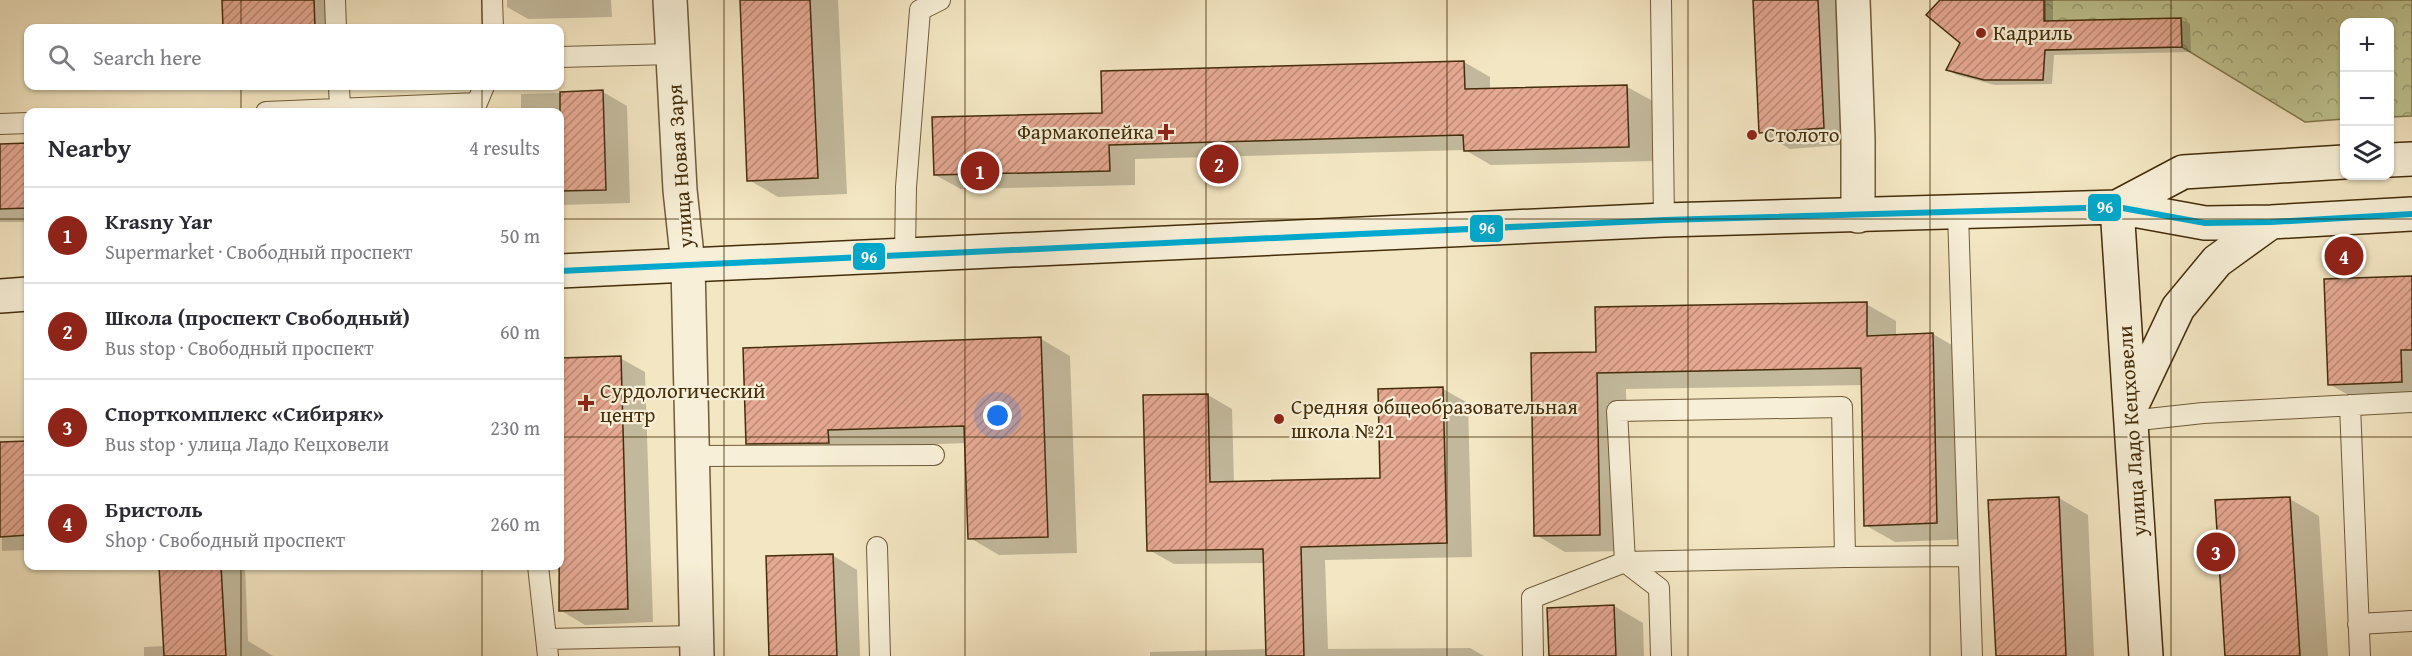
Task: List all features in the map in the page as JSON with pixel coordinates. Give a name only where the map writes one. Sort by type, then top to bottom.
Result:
[{"type":"main road","name":"улица Новая Заря","points":[[670,0],[680,190],[688,265],[696,646]]},
{"type":"main road","points":[[1853,0],[1858,216]]},
{"type":"main road","points":[[2394,160],[2412,159]]},
{"type":"main road","points":[[2117,207],[2183,172],[2340,162]]},
{"type":"main road","points":[[564,271],[1664,220],[2117,207],[2205,223],[2271,222],[2412,214]]},
{"type":"main road","name":"улица Ладо Кецховели","points":[[2117,207],[2146,656]]},
{"type":"main road","points":[[2130,415],[2178,308],[2217,261],[2271,222]]},
{"type":"main road","points":[[0,296],[24,294]]},
{"type":"lane","points":[[335,0],[336,24]]},
{"type":"lane","points":[[492,0],[493,24]]},
{"type":"lane","points":[[905,254],[906,187],[920,10],[940,0]]},
{"type":"lane","points":[[1661,0],[1664,220]]},
{"type":"lane","points":[[564,57],[672,54]]},
{"type":"lane","points":[[339,90],[340,108]]},
{"type":"lane","points":[[363,108],[477,103],[482,90]]},
{"type":"lane","points":[[0,124],[24,123]]},
{"type":"lane","points":[[1958,213],[1972,656]]},
{"type":"lane","points":[[2130,415],[2412,402]]},
{"type":"lane","points":[[2350,405],[2360,656]]},
{"type":"lane","points":[[1661,656],[1659,588],[1625,562],[1617,411],[1842,407],[1845,557]]},
{"type":"lane","points":[[693,456],[934,454]]},
{"type":"lane","points":[[878,547],[880,656]]},
{"type":"lane","points":[[1533,656],[1532,598],[1625,562],[1968,556]]},
{"type":"lane","points":[[538,570],[548,647],[696,646]]},
{"type":"lane","points":[[2358,624],[2412,621]]},
{"type":"green space","points":[[2045,0],[2412,0],[2412,116],[2394,117],[2394,18],[2340,18],[2340,119],[2305,122],[2182,47],[2045,50]]},
{"type":"building","points":[[222,0],[314,0],[315,24],[223,24]]},
{"type":"building","points":[[740,0],[810,0],[818,178],[747,181]]},
{"type":"building","points":[[1753,0],[1818,0],[1824,128],[1759,133]]},
{"type":"building","points":[[1940,0],[2044,0],[2044,21],[2181,18],[2182,47],[2045,50],[2043,80],[1984,80],[1946,70],[1960,43],[1926,15]]},
{"type":"building","points":[[1464,61],[1465,89],[1627,85],[1629,147],[1464,151],[1463,135],[1109,145],[1110,171],[934,175],[932,117],[1102,113],[1101,71]]},
{"type":"building","points":[[603,90],[606,190],[564,191],[564,108],[560,108],[560,92]]},
{"type":"building","points":[[24,143],[24,208],[0,209],[0,144]]},
{"type":"building","points":[[2412,276],[2412,350],[2401,350],[2402,382],[2328,385],[2324,279]]},
{"type":"building","points":[[1867,302],[1867,336],[1933,333],[1937,523],[1864,526],[1861,368],[1597,373],[1600,535],[1534,536],[1531,353],[1596,352],[1595,307]]},
{"type":"building","points":[[1041,337],[1048,537],[968,539],[964,426],[828,430],[829,443],[746,444],[743,348]]},
{"type":"building","points":[[621,356],[628,609],[559,611],[559,570],[564,570],[564,358]]},
{"type":"building","points":[[1443,387],[1447,543],[1301,547],[1304,656],[1266,656],[1263,549],[1147,551],[1143,395],[1208,394],[1210,482],[1380,478],[1378,389]]},
{"type":"building","points":[[24,441],[24,535],[0,537],[0,442]]},
{"type":"building","points":[[2059,497],[2066,656],[1996,656],[1988,500]]},
{"type":"building","points":[[2290,497],[2300,656],[2225,656],[2215,500]]},
{"type":"building","points":[[833,554],[837,656],[769,656],[766,556]]},
{"type":"building","points":[[159,570],[221,570],[226,656],[164,656]]},
{"type":"building","points":[[1614,605],[1616,656],[1549,656],[1547,608]]},
{"type":"transit line","name":"96","points":[[564,271],[1664,220],[2117,207],[2205,223],[2271,222],[2412,214]]},
{"type":"place","name":"Кадриль","points":[[1981,33]]},
{"type":"place","name":"Фармакопейка","points":[[1166,132]]},
{"type":"place","name":"Столото","points":[[1752,135]]},
{"type":"place","name":"Школа (проспект Свободный)","points":[[1219,164]]},
{"type":"place","name":"Krasny Yar","points":[[980,171]]},
{"type":"place","name":"Бристоль","points":[[2344,256]]},
{"type":"place","name":"Сурдологический центр","points":[[586,403]]},
{"type":"place","name":"Средняя общеобразовательная школа №21","points":[[1279,419]]},
{"type":"place","name":"Спорткомплекс «Сибиряк»","points":[[2216,552]]}]
